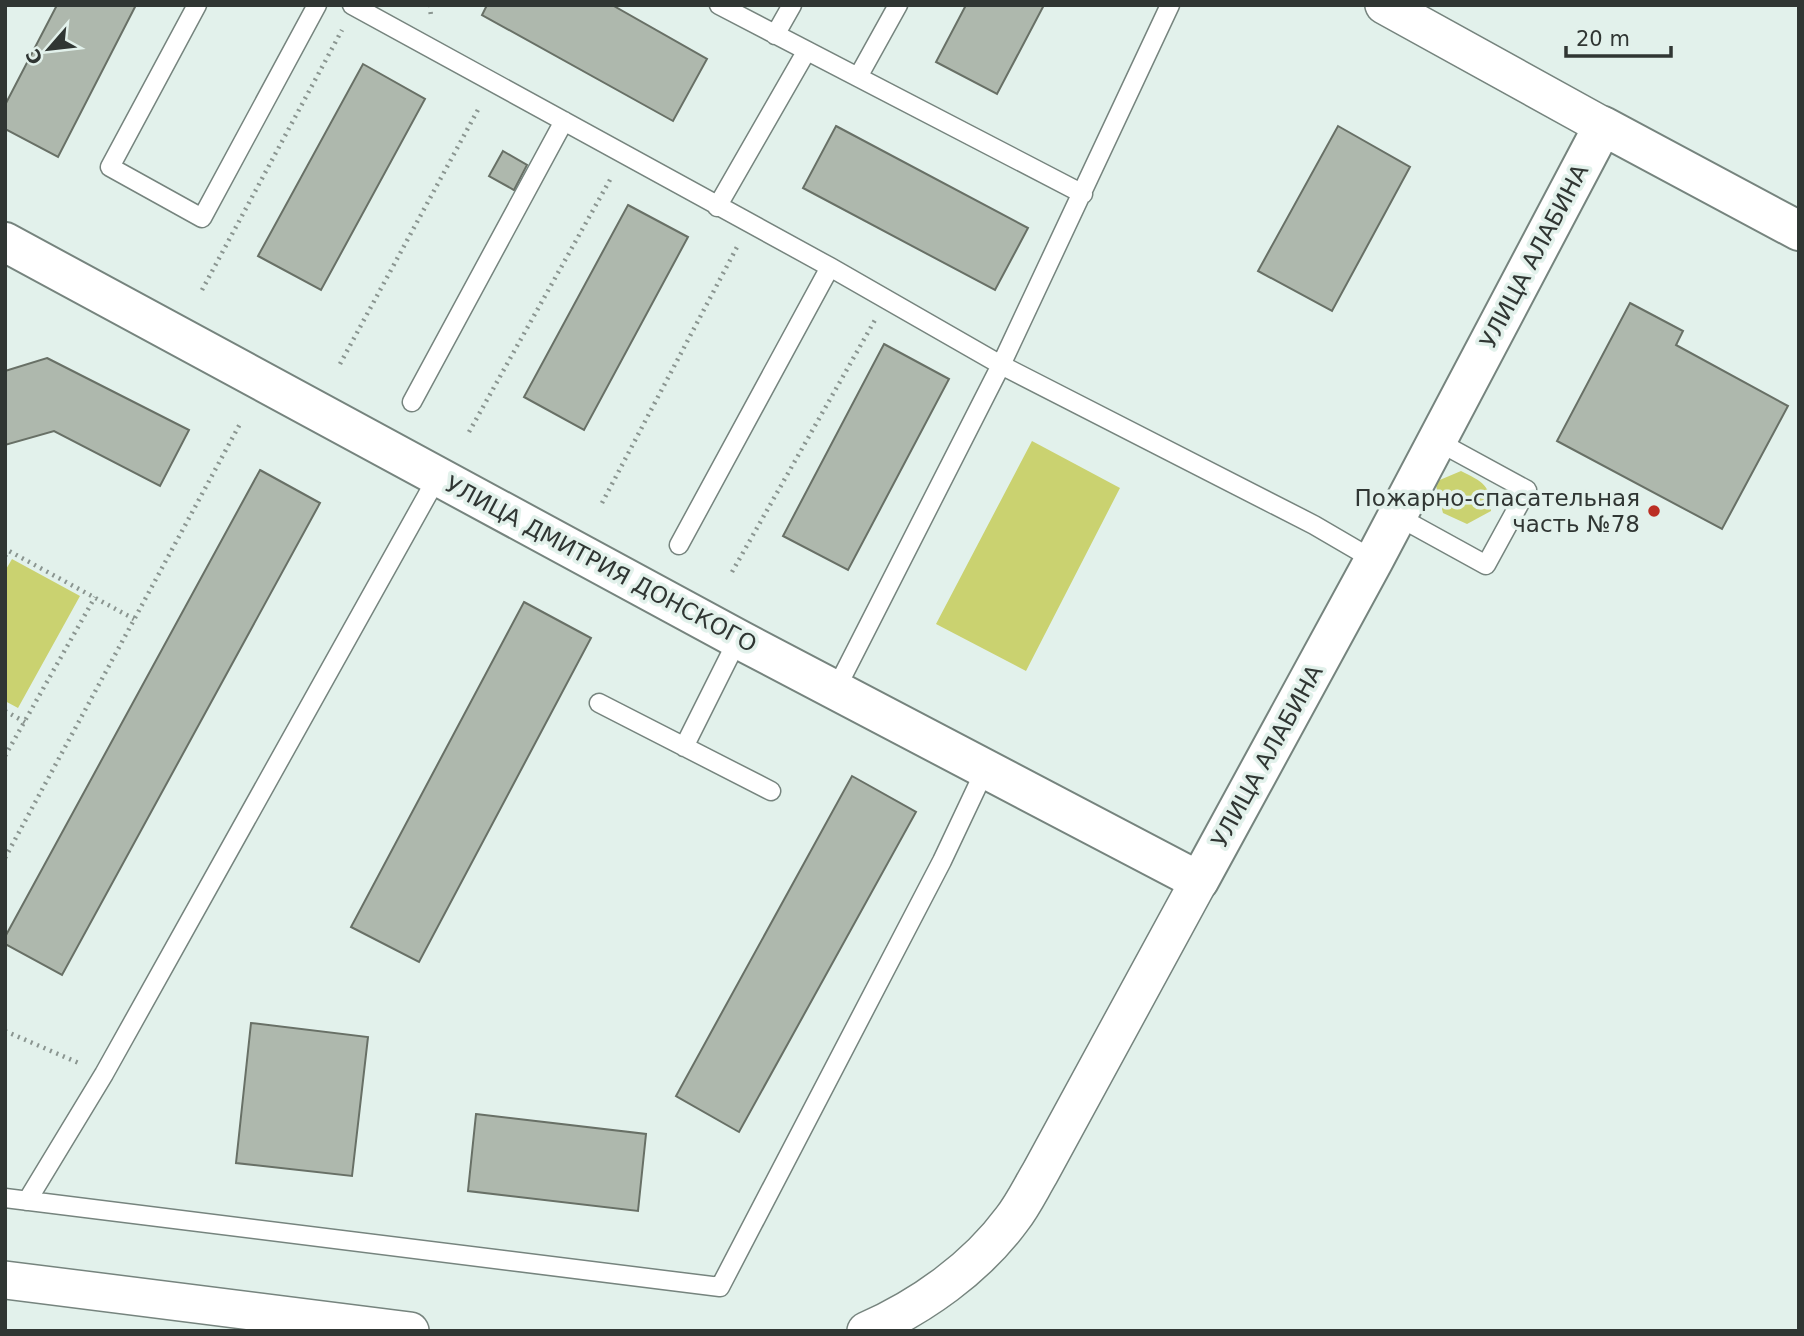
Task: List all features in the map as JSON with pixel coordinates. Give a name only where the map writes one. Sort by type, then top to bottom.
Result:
[{"type":"street","points":[[1384,5],[1799,231]]},
{"type":"street","name":"УЛИЦА АЛАБИНА","points":[[866,1331],[886,1322],[948,1283],[979,1257],[1012,1219],[1374,560],[1603,126]]},
{"type":"street","name":"УЛИЦА ДМИТРИЯ ДОНСКОГО","points":[[5,242],[835,691],[1199,881]]},
{"type":"street","points":[[5,1280],[410,1331]]},
{"type":"lane","points":[[197,5],[110,167],[202,218],[317,5]]},
{"type":"lane","points":[[352,5],[830,267],[1001,365],[1314,526],[1374,560]]},
{"type":"lane","points":[[719,5],[1083,194]]},
{"type":"lane","points":[[775,35],[792,5]]},
{"type":"lane","points":[[858,77],[898,5]]},
{"type":"lane","points":[[835,691],[1001,365],[1170,5]]},
{"type":"lane","points":[[717,207],[806,52]]},
{"type":"lane","points":[[412,401],[564,121]]},
{"type":"lane","points":[[679,545],[830,267]]},
{"type":"lane","points":[[1397,516],[1486,565],[1527,490],[1437,440]]},
{"type":"lane","points":[[27,1201],[104,1074],[438,476]]},
{"type":"lane","points":[[684,747],[738,639]]},
{"type":"lane","points":[[598,703],[771,791]]},
{"type":"lane","points":[[5,1198],[720,1287],[942,861],[985,770]]},
{"type":"path","points":[[202,289],[342,30],[354,37]]},
{"type":"path","points":[[340,363],[493,82]]},
{"type":"path","points":[[468,101],[491,114]]},
{"type":"path","points":[[469,432],[611,178],[622,184]]},
{"type":"path","points":[[602,503],[749,224]]},
{"type":"path","points":[[732,572],[876,318]]},
{"type":"path","points":[[5,858],[240,422]]},
{"type":"path","points":[[5,556],[9,551],[134,619]]},
{"type":"path","points":[[5,756],[95,597]]},
{"type":"path","points":[[5,711],[24,722]]},
{"type":"path","points":[[5,1031],[104,1074]]},
{"type":"green space","points":[[1032,441],[1120,488],[1026,671],[936,624]]},
{"type":"green space","points":[[1461,471],[1484,485],[1491,502],[1491,511],[1467,524],[1443,513],[1435,482]]},
{"type":"green space","points":[[12,559],[80,596],[18,708],[5,701],[5,571]]},
{"type":"building","points":[[57,5],[136,5],[58,157],[5,129],[5,105]]},
{"type":"building","points":[[487,5],[612,5],[707,59],[673,121],[482,15]]},
{"type":"building","points":[[966,5],[1044,5],[997,94],[936,62]]},
{"type":"building","points":[[363,64],[425,99],[321,290],[258,256]]},
{"type":"building","points":[[836,126],[1028,228],[995,290],[803,188]]},
{"type":"building","points":[[1338,126],[1410,167],[1332,311],[1258,271]]},
{"type":"building","points":[[503,151],[527,165],[514,190],[489,176]]},
{"type":"building","points":[[628,205],[688,237],[584,430],[524,397]]},
{"type":"building","points":[[1630,303],[1683,331],[1676,345],[1788,406],[1722,529],[1557,441]]},
{"type":"building","points":[[884,344],[949,379],[848,570],[783,536]]},
{"type":"building","points":[[47,358],[189,430],[160,486],[54,431],[5,445],[5,371]]},
{"type":"building","points":[[260,470],[320,503],[62,975],[5,944],[5,937]]},
{"type":"building","points":[[524,602],[591,638],[419,962],[351,927]]},
{"type":"building","points":[[852,776],[916,812],[739,1132],[676,1096]]},
{"type":"building","points":[[251,1023],[368,1037],[352,1176],[236,1163]]},
{"type":"building","points":[[476,1114],[646,1134],[638,1211],[468,1191]]},
{"type":"place","name":"Пожарно-спасательная часть №78","points":[[1654,511]]}]
